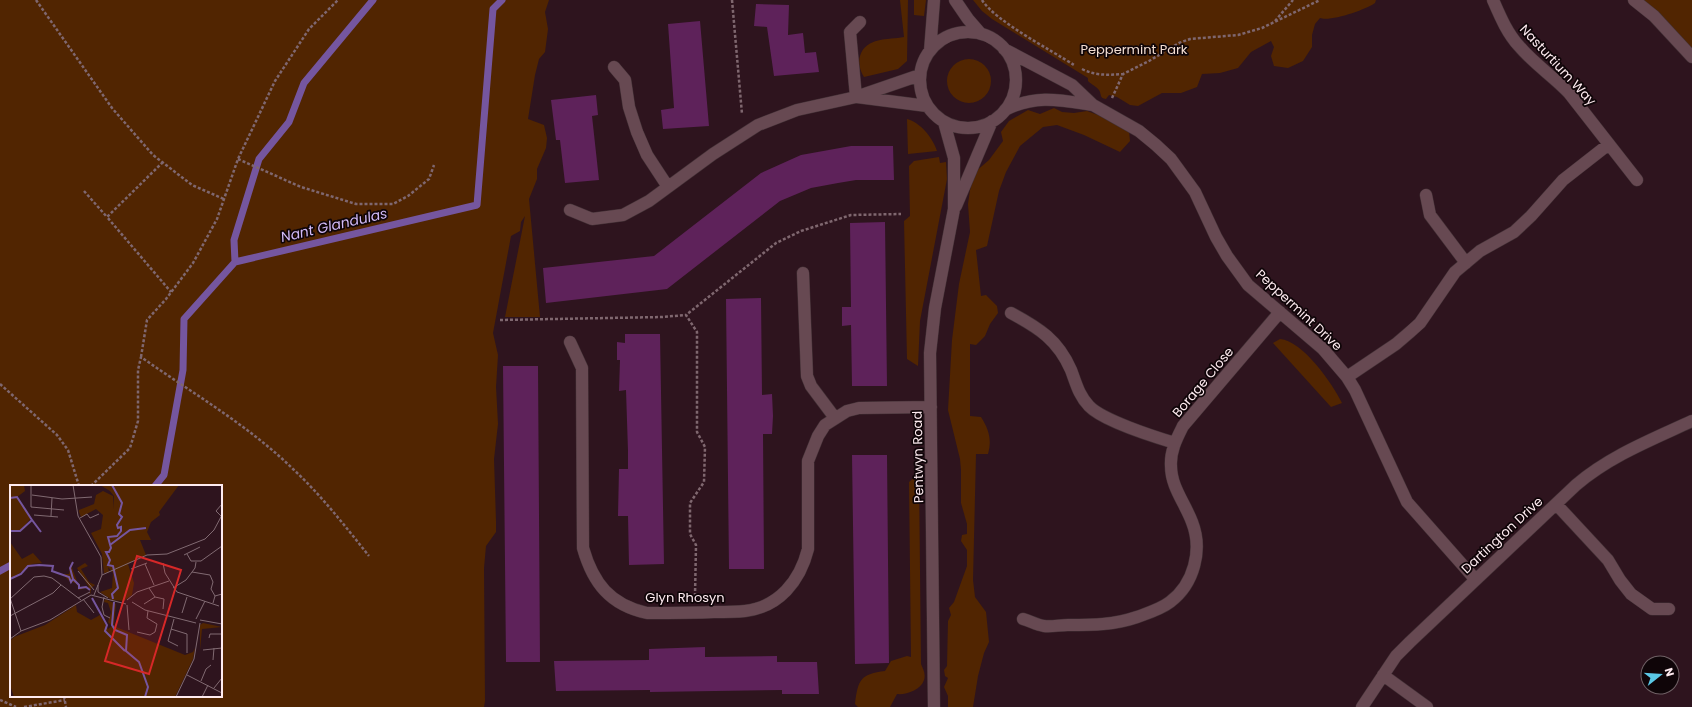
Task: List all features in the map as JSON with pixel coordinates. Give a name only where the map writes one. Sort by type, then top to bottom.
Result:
[{"type":"street","points":[[930,51],[934,0]]},
{"type":"street","points":[[955,0],[968,19],[981,34]]},
{"type":"street","name":"Nasturtium Way","points":[[1493,0],[1510,34],[1520,47],[1570,93],[1637,180]]},
{"type":"street","points":[[1634,0],[1654,16],[1692,57]]},
{"type":"street","points":[[856,96],[850,32],[860,22]]},
{"type":"street","points":[[967,32],[981,34],[994,39],[1004,49],[1013,63],[1016,80],[1013,96],[1005,110],[992,122],[976,127],[960,127],[944,122],[937,117],[927,106],[921,92],[920,75],[925,57],[930,51],[935,44],[953,34],[967,32]]},
{"type":"street","name":"Peppermint Drive","points":[[1004,49],[1072,85],[1093,105]]},
{"type":"street","points":[[614,67],[625,80],[637,132],[647,155],[668,187]]},
{"type":"street","points":[[570,210],[592,219],[624,215],[639,208],[744,133],[774,118],[797,110],[856,96],[920,75]]},
{"type":"street","points":[[856,96],[888,102],[927,106]]},
{"type":"street","name":"Peppermint Drive","points":[[1005,110],[1018,103],[1052,99],[1093,105],[1139,131],[1171,159],[1195,192],[1216,237],[1237,271],[1248,285],[1312,339],[1347,377],[1355,390],[1407,502],[1475,579]]},
{"type":"street","name":"Pentwyn Road","points":[[934,707],[930,353],[935,308],[954,209],[954,158],[944,122]]},
{"type":"street","name":"Pentwyn Road","points":[[954,209],[992,122]]},
{"type":"street","points":[[1347,377],[1396,344],[1420,323],[1448,280],[1480,252],[1514,232],[1531,216],[1563,180],[1609,144]]},
{"type":"street","points":[[1426,195],[1430,215],[1466,263]]},
{"type":"street","points":[[803,273],[807,376],[811,386],[835,418]]},
{"type":"street","name":"Borage Close","points":[[1023,619],[1043,626],[1100,624],[1124,621],[1170,603],[1182,592],[1190,579],[1194,566],[1196,539],[1193,524],[1172,478],[1171,459],[1175,443],[1184,426],[1280,312]]},
{"type":"street","points":[[1011,313],[1048,335],[1061,351],[1071,370],[1079,392],[1089,406],[1104,416],[1175,443]]},
{"type":"street","name":"Glyn Rhosyn","points":[[570,342],[582,368],[584,548],[589,567],[598,583],[608,595],[635,610],[647,612],[744,611],[762,607],[787,591],[797,578],[804,563],[808,549],[808,461],[818,436],[825,425],[847,411],[859,408],[931,407]]},
{"type":"street","name":"Dartington Drive","points":[[1362,707],[1405,647],[1475,579],[1576,485],[1602,465],[1624,452],[1692,421]]},
{"type":"street","points":[[1556,504],[1608,560],[1620,580],[1631,594],[1652,609],[1669,609]]},
{"type":"street","points":[[1383,676],[1426,707]]},
{"type":"path","points":[[36,0],[112,108],[153,155],[192,185],[224,199]]},
{"type":"path","points":[[92,485],[130,448],[138,421],[138,370],[147,320],[193,263],[217,220],[238,159],[275,80],[309,29],[338,0]]},
{"type":"path","points":[[732,0],[744,133]]},
{"type":"path","points":[[982,0],[992,12],[1006,22],[1083,70],[1106,76],[1123,74],[1149,61],[1179,43],[1196,39],[1238,35],[1262,28],[1320,0]]},
{"type":"path","points":[[1274,22],[1293,0]]},
{"type":"path","points":[[1106,111],[1123,74]]},
{"type":"path","points":[[238,159],[301,187],[356,204],[393,204],[408,196],[429,178],[434,165]]},
{"type":"path","points":[[107,217],[163,162]]},
{"type":"path","points":[[84,190],[171,292]]},
{"type":"path","points":[[500,320],[662,317],[686,315],[776,243],[801,231],[851,215],[901,214]]},
{"type":"path","points":[[686,315],[697,332],[697,432],[705,447],[704,482],[690,503],[690,534],[696,545],[695,612]]},
{"type":"path","points":[[141,357],[254,435],[293,469],[331,509],[369,556]]},
{"type":"path","points":[[0,384],[57,435],[68,450],[78,485]]},
{"type":"path","points":[[64,697],[66,707]]},
{"type":"path","points":[[0,700],[16,707]]},
{"type":"path","points":[[24,707],[65,700]]},
{"type":"green space","points":[[0,0],[549,0],[545,12],[548,29],[545,52],[539,59],[528,119],[544,125],[547,138],[546,148],[537,169],[537,179],[529,199],[540,317],[505,317],[525,216],[521,222],[520,231],[511,236],[493,333],[498,355],[496,387],[498,424],[494,459],[496,532],[486,546],[484,568],[484,707],[0,707]]},
{"type":"green space","points":[[900,0],[908,0],[907,61],[898,69],[864,77],[861,72],[859,59],[867,45],[878,40],[904,37]]},
{"type":"green space","points":[[914,0],[926,0],[924,16],[914,15]]},
{"type":"green space","name":"Peppermint Park","points":[[973,0],[1376,0],[1375,3],[1370,6],[1348,15],[1325,19],[1320,18],[1315,24],[1312,35],[1312,47],[1303,61],[1288,68],[1274,66],[1271,56],[1274,47],[1271,41],[1251,52],[1238,68],[1220,73],[1202,74],[1197,87],[1181,93],[1162,93],[1138,106],[1130,105],[1117,97],[1109,95],[1106,99],[1102,98],[1099,90],[1088,81],[1088,78],[992,19],[982,11]]},
{"type":"green space","points":[[1639,0],[1692,0],[1692,56]]},
{"type":"green space","points":[[965,59],[973,59],[985,65],[991,77],[991,85],[985,97],[973,103],[965,103],[953,97],[947,85],[947,77],[953,65]]},
{"type":"green space","points":[[1054,108],[1062,112],[1074,113],[1087,111],[1098,115],[1129,131],[1130,141],[1120,152],[1084,135],[1057,125],[1043,127],[1020,146],[1006,172],[999,191],[987,246],[976,250],[981,296],[986,295],[997,306],[998,313],[990,324],[985,336],[976,345],[970,344],[970,416],[981,417],[988,430],[990,439],[988,454],[976,454],[973,580],[975,597],[986,612],[989,642],[984,653],[978,676],[973,707],[948,707],[948,696],[944,687],[948,678],[945,676],[944,670],[947,666],[948,621],[951,615],[949,608],[954,602],[967,566],[967,550],[961,541],[962,535],[967,534],[967,524],[961,503],[960,459],[948,410],[952,340],[959,284],[970,232],[968,204],[970,190],[975,172],[989,160],[1003,141],[1001,132],[1009,121],[1028,110],[1040,114]]},
{"type":"green space","points":[[907,119],[917,123],[925,131],[937,151],[908,154]]},
{"type":"green space","points":[[939,157],[940,163],[946,162],[947,179],[920,321],[918,366],[907,359],[904,221],[910,216],[909,166],[914,161]]},
{"type":"green space","points":[[1280,339],[1298,347],[1316,364],[1342,403],[1331,407],[1273,343]]},
{"type":"green space","points":[[916,476],[919,476],[921,664],[925,678],[920,687],[917,689],[905,694],[897,694],[890,707],[858,707],[855,704],[856,696],[859,683],[862,679],[871,674],[885,671],[891,661],[907,656],[911,657],[909,482]]},
{"type":"building","points":[[756,4],[789,5],[788,35],[803,33],[805,53],[816,52],[819,72],[774,76],[767,27],[754,26]]},
{"type":"building","points":[[700,21],[709,126],[663,129],[661,110],[674,108],[668,24]]},
{"type":"building","points":[[596,95],[598,115],[592,116],[599,180],[565,183],[560,140],[556,140],[551,100]]},
{"type":"building","points":[[851,146],[893,146],[894,180],[856,180],[838,183],[811,188],[780,201],[667,289],[546,303],[543,268],[654,256],[761,173],[801,155]]},
{"type":"building","points":[[885,222],[887,386],[852,386],[851,325],[842,326],[842,307],[851,307],[850,223]]},
{"type":"building","points":[[761,298],[762,395],[772,394],[773,416],[772,434],[763,434],[764,569],[729,569],[726,299]]},
{"type":"building","points":[[625,334],[660,334],[664,564],[629,565],[628,516],[618,516],[619,469],[628,469],[626,390],[619,391],[620,360],[617,360],[617,342],[625,343]]},
{"type":"building","points":[[503,366],[538,366],[540,662],[506,662]]},
{"type":"building","points":[[852,455],[887,455],[889,663],[855,664]]},
{"type":"building","points":[[705,647],[705,657],[777,656],[777,662],[817,662],[819,694],[782,694],[782,690],[650,692],[650,690],[556,691],[554,661],[649,660],[649,649]]},
{"type":"waterway","points":[[235,262],[234,240],[259,159],[289,122],[304,83],[373,0]]},
{"type":"waterway","name":"Nant Glandulas","points":[[156,485],[164,475],[183,370],[184,319],[235,262],[477,205],[493,9],[502,0]]},
{"type":"waterway","name":"Nant Glandulas","points":[[0,571],[10,566]]}]
